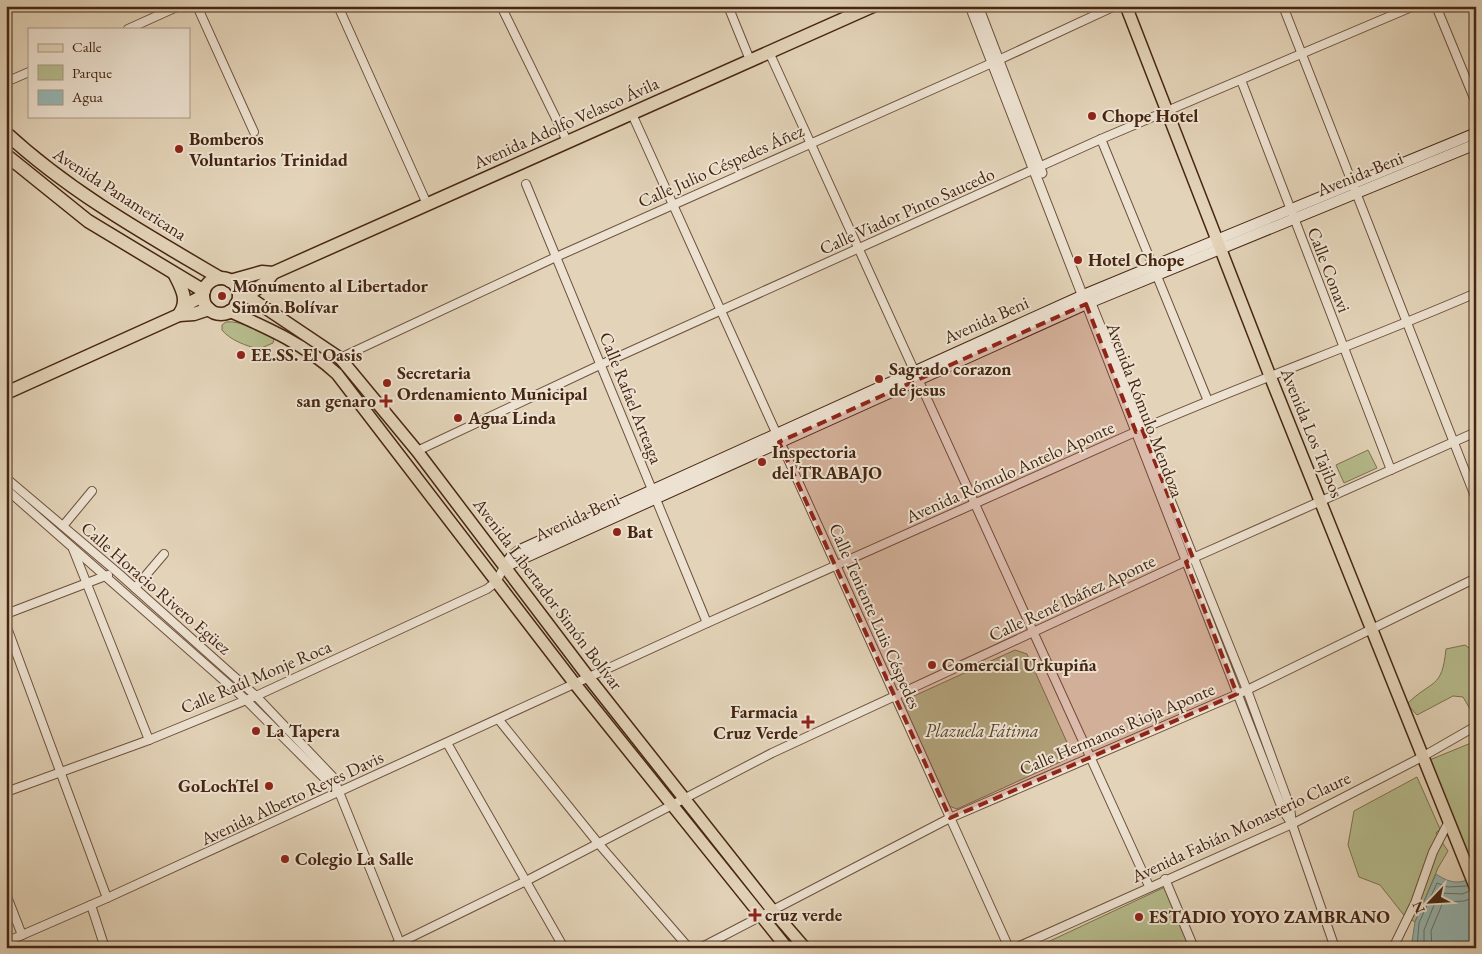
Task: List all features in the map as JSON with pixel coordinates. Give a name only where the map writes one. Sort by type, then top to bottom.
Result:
[{"type":"highway","name":"Avenida Adolfo Velasco Ávila","points":[[234,286],[266,282],[273,273],[873,6]]},
{"type":"highway","name":"Avenida Panamericana","points":[[6,133],[58,178],[98,205],[234,286]]},
{"type":"highway","name":"Avenida Panamericana","points":[[6,155],[88,221],[203,294]]},
{"type":"highway","name":"Avenida Adolfo Velasco Ávila","points":[[234,286],[262,272],[273,273]]},
{"type":"highway","points":[[175,275],[184,298],[184,308],[179,315]]},
{"type":"highway","points":[[179,315],[191,302],[203,294],[210,282],[234,286],[233,308],[217,313],[209,309],[203,294]]},
{"type":"highway","points":[[6,393],[179,315],[194,314],[209,309]]},
{"type":"main road","name":"Avenida Los Tajibos","points":[[1126,6],[1270,376],[1476,889]]},
{"type":"main road","name":"Avenida Beni","points":[[504,567],[511,557],[520,550],[653,494],[1087,298],[1292,215],[1476,133]]},
{"type":"main road","name":"Avenida Beni","points":[[1354,188],[1476,144]]},
{"type":"main road","name":"Avenida Libertador Simón Bolívar","points":[[234,286],[340,358],[417,451],[589,678],[773,911],[805,948]]},
{"type":"main road","name":"Avenida Libertador Simón Bolívar","points":[[233,308],[246,317],[292,340],[326,363],[337,374],[575,684],[761,917],[788,948]]},
{"type":"street","points":[[130,28],[179,6]]},
{"type":"street","points":[[197,6],[254,132]]},
{"type":"street","points":[[338,6],[427,204]]},
{"type":"street","points":[[501,6],[567,141]]},
{"type":"street","points":[[728,6],[750,60]]},
{"type":"street","name":"Avenida Rómulo Mendoza","points":[[970,6],[996,62]]},
{"type":"street","name":"Avenida Rómulo Mendoza","points":[[978,6],[996,62],[1036,168],[1190,560],[1246,690],[1290,807],[1292,824],[1335,948]]},
{"type":"street","name":"Calle Julio Céspedes Áñez","points":[[340,358],[556,256],[996,62],[1115,6]]},
{"type":"street","points":[[1283,6],[1476,499]]},
{"type":"street","name":"Calle Viador Pinto Saucedo","points":[[417,451],[602,364],[1036,168],[1414,6]]},
{"type":"street","points":[[1436,6],[1476,103]]},
{"type":"street","points":[[769,52],[812,142],[1034,631],[1089,758],[1149,886]]},
{"type":"street","points":[[6,82],[28,72]]},
{"type":"street","name":"Calle Conavi","points":[[1241,80],[1391,470]]},
{"type":"street","name":"Calle Teniente Luis Céspedes","points":[[632,114],[1009,948]]},
{"type":"street","points":[[1101,139],[1208,401]]},
{"type":"street","name":"Calle Rafael Arteaga","points":[[526,184],[602,364],[653,494],[707,623]]},
{"type":"street","name":"Avenida Rómulo Antelo Aponte","points":[[589,678],[707,623],[1139,430],[1270,376],[1406,324],[1476,293]]},
{"type":"street","name":"Calle René Ibáñez Aponte","points":[[389,948],[400,945],[772,752],[1190,560],[1476,432]]},
{"type":"street","name":"Calle Horacio Rivero Egüez","points":[[6,478],[117,572],[256,696],[332,777],[400,945]]},
{"type":"street","name":"Calle Horacio Rivero Egüez","points":[[6,489],[246,699],[339,793]]},
{"type":"street","points":[[63,526],[92,491]]},
{"type":"street","points":[[81,541],[73,548],[149,740]]},
{"type":"street","points":[[135,588],[164,554]]},
{"type":"street","name":"Avenida Rómulo Mendoza","points":[[1190,560],[1237,694],[1283,811],[1292,824]]},
{"type":"street","points":[[496,582],[504,567]]},
{"type":"street","points":[[6,614],[117,572]]},
{"type":"street","name":"Calle Hermanos Rioja Aponte","points":[[700,948],[950,818],[1246,690],[1476,578]]},
{"type":"street","name":"Calle Raúl Monje Roca","points":[[6,792],[149,740],[256,696],[487,588],[496,582]]},
{"type":"street","points":[[6,625],[62,772],[107,898]]},
{"type":"street","name":"Avenida Alberto Reyes Davis","points":[[6,942],[339,793],[589,678]]},
{"type":"street","points":[[499,720],[598,843],[689,948]]},
{"type":"street","name":"Avenida Fabián Monasterio Claure","points":[[1015,948],[1149,886],[1292,824],[1422,757],[1476,726]]},
{"type":"street","points":[[447,743],[564,948]]},
{"type":"street","points":[[1393,948],[1415,903],[1433,852],[1448,823]]},
{"type":"street","points":[[1165,879],[1194,948]]},
{"type":"street","points":[[6,894],[22,935]]},
{"type":"street","points":[[91,905],[105,948]]},
{"type":"highlighted area","points":[[1086,304],[1136,432],[1142,429],[1193,558],[1186,562],[1237,694],[950,818],[779,442]]},
{"type":"green space","points":[[226,322],[251,327],[274,339],[273,343],[259,349],[239,342],[229,337],[222,330],[222,325]]},
{"type":"green space","points":[[1368,450],[1377,468],[1344,483],[1336,465]]},
{"type":"green space","points":[[1465,645],[1476,653],[1476,719],[1463,697],[1453,696],[1417,715],[1407,704],[1438,678],[1442,671],[1446,649]]},
{"type":"green space","name":"Plazuela Fátima","points":[[1015,650],[1027,654],[1070,749],[1069,758],[957,809],[949,806],[903,707],[905,700]]},
{"type":"green space","points":[[1476,741],[1476,866],[1473,869],[1427,761]]},
{"type":"green space","points":[[1417,777],[1440,829],[1436,833],[1448,851],[1438,868],[1415,922],[1403,914],[1380,885],[1359,877],[1348,845],[1354,811]]},
{"type":"green space","name":"ESTADIO YOYO ZAMBRANO","points":[[1165,887],[1190,948],[1035,948]]},
{"type":"water","points":[[1436,874],[1446,880],[1456,882],[1461,882],[1476,875],[1475,948],[1411,948],[1415,922]]},
{"type":"place","name":"Chope Hotel","points":[[1092,116]]},
{"type":"place","name":"Bomberos Voluntarios Trinidad","points":[[179,149]]},
{"type":"place","name":"Hotel Chope","points":[[1078,260]]},
{"type":"place","name":"Monumento al Libertador Simón Bolívar","points":[[222,296]]},
{"type":"place","name":"EE.SS. El Oasis","points":[[241,355]]},
{"type":"place","name":"Sagrado corazon de jesus","points":[[879,379]]},
{"type":"place","name":"Secretaria Ordenamiento Municipal","points":[[387,383]]},
{"type":"place","name":"san genaro","points":[[386,401]]},
{"type":"place","name":"Agua Linda","points":[[458,418]]},
{"type":"place","name":"Inspectoria del TRABAJO","points":[[762,462]]},
{"type":"place","name":"Bat","points":[[617,532]]},
{"type":"place","name":"Comercial Urkupiña","points":[[932,665]]},
{"type":"place","name":"Farmacia Cruz Verde","points":[[808,722]]},
{"type":"place","name":"La Tapera","points":[[256,731]]},
{"type":"place","name":"GoLochTel","points":[[269,786]]},
{"type":"place","name":"Colegio La Salle","points":[[285,859]]},
{"type":"place","name":"cruz verde","points":[[755,915]]},
{"type":"place","name":"ESTADIO YOYO ZAMBRANO","points":[[1139,917]]}]
